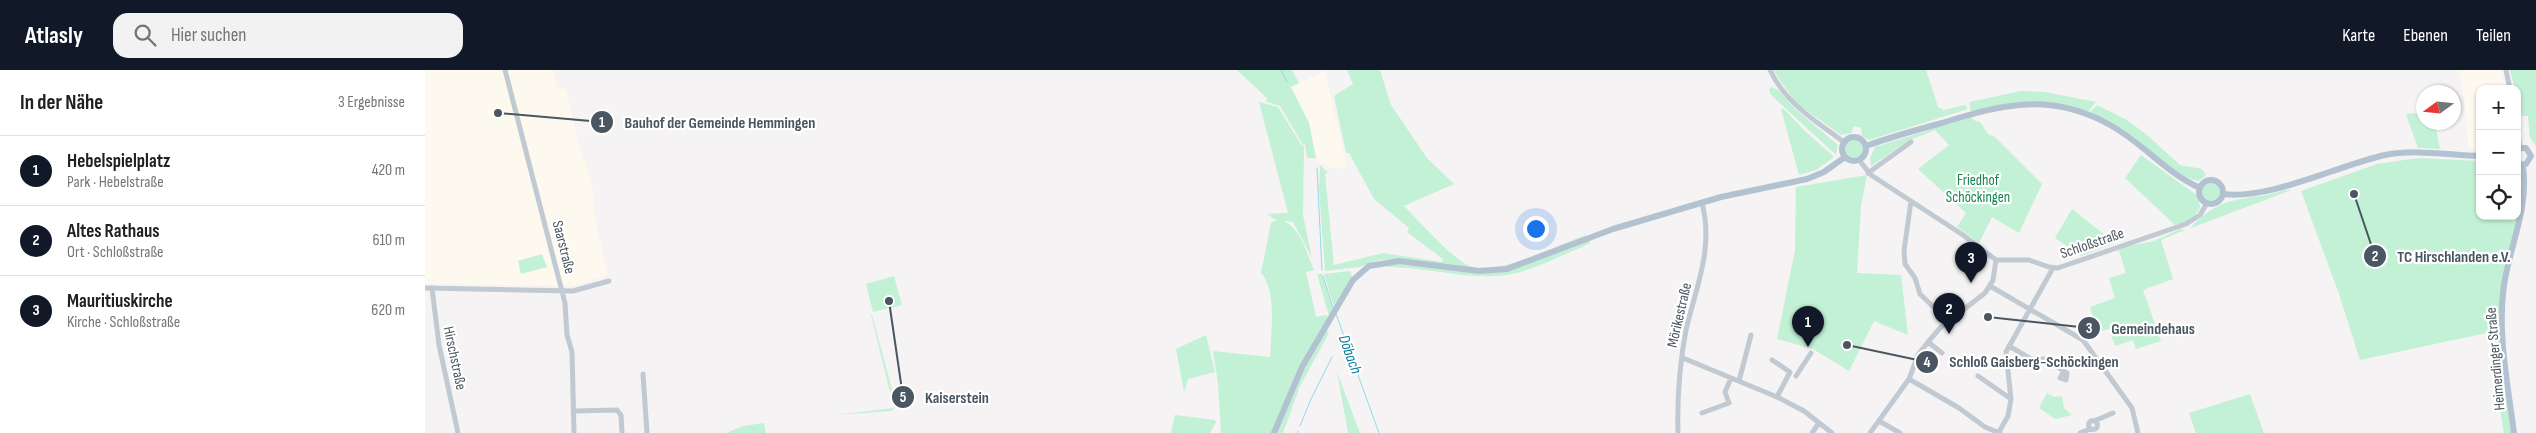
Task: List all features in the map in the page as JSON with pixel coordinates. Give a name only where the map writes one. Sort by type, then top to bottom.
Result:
[{"type":"main road","points":[[1866,146],[1999,106],[2028,104],[2050,106],[2079,112],[2110,125],[2132,139],[2175,174],[2200,188]]},
{"type":"main road","points":[[1850,138],[1857,138],[1866,146],[1865,154],[1859,160],[1852,161],[1845,157],[1843,149],[1845,143],[1850,138]]},
{"type":"main road","points":[[2521,147],[2526,148],[2533,156],[2528,163],[2521,166]]},
{"type":"main road","points":[[2223,194],[2245,195],[2267,191],[2333,170],[2393,154],[2418,152],[2476,156]]},
{"type":"main road","points":[[1274,433],[1295,380],[1336,308],[1359,273],[1380,262],[1399,261],[1479,271],[1501,270],[1518,266],[1613,229],[1702,203],[1807,179],[1824,172],[1845,157]]},
{"type":"main road","name":"Heimerdinger Straße","points":[[2515,433],[2504,358],[2503,300],[2505,276],[2523,206],[2521,175]]},
{"type":"main road","points":[[2214,180],[2222,187],[2223,194],[2217,202],[2207,203],[2201,197],[2200,188],[2205,182],[2214,180]]},
{"type":"street","name":"Saarstraße","points":[[505,70],[562,290],[567,335],[572,352],[574,433]]},
{"type":"street","points":[[1770,70],[1782,91],[1794,105],[1845,143]]},
{"type":"street","points":[[2506,70],[2509,85]]},
{"type":"street","points":[[1868,173],[1911,142]]},
{"type":"street","points":[[1859,160],[1868,173],[1963,234],[1996,260],[1990,286],[1975,302],[1948,321],[1927,342],[1918,354],[1909,380],[1870,433]]},
{"type":"street","points":[[1911,201],[1904,251],[1905,264],[1915,278],[1920,294],[1948,321]]},
{"type":"street","name":"Mörikestraße","points":[[1678,433],[1686,330],[1706,255],[1707,229],[1702,203]]},
{"type":"street","name":"Schloßstraße","points":[[1996,260],[2029,260],[2053,268],[2186,224],[2200,215],[2207,203]]},
{"type":"street","points":[[1909,380],[1959,408],[1984,430],[2000,432],[2008,416],[2011,399],[2005,362],[2009,346],[2053,268]]},
{"type":"street","points":[[425,288],[573,291],[609,281]]},
{"type":"street","points":[[1990,286],[2083,340],[2132,408],[2138,433]]},
{"type":"street","name":"Hirschstraße","points":[[432,288],[439,345],[459,433]]},
{"type":"street","points":[[1739,381],[1751,335]]},
{"type":"street","points":[[1927,342],[1942,353]]},
{"type":"street","points":[[2009,346],[2031,359],[2045,359],[2063,371]]},
{"type":"street","points":[[1772,360],[1797,377],[1811,353]]},
{"type":"street","points":[[1683,358],[1777,397],[1804,411],[1831,433]]},
{"type":"street","points":[[1777,397],[1790,372]]},
{"type":"street","points":[[643,374],[647,433]]},
{"type":"street","points":[[1979,376],[2011,399]]},
{"type":"street","points":[[1702,413],[1729,403],[1725,392],[1731,378]]},
{"type":"street","points":[[573,411],[617,410],[621,415],[622,433]]},
{"type":"street","points":[[2090,429],[2089,422],[2113,412]]},
{"type":"street","points":[[1879,421],[1900,433]]},
{"type":"street","points":[[2080,433],[2090,429],[2097,430],[2097,424],[2094,421]]},
{"type":"street","points":[[1812,433],[1819,423]]},
{"type":"shaded area","points":[[425,70],[553,70],[558,89],[566,89],[583,160],[585,159],[595,199],[592,203],[608,275],[575,286],[425,284]]},
{"type":"shaded area","points":[[2458,70],[2502,70],[2505,85],[2476,85],[2476,150],[2469,150],[2463,90]]},
{"type":"shaded area","points":[[1325,71],[1346,163],[1344,169],[1333,168],[1319,162],[1315,155],[1309,123],[1291,87]]},
{"type":"green space","points":[[1237,70],[1292,70],[1299,83],[1291,87],[1309,123],[1316,158],[1307,158],[1305,144],[1303,145],[1280,106],[1265,101],[1268,99]]},
{"type":"green space","points":[[1347,70],[1380,70],[1391,105],[1427,158],[1454,184],[1404,206],[1454,256],[1470,266],[1482,268],[1496,267],[1528,258],[1585,236],[1512,266],[1479,269],[1394,259],[1379,260],[1359,267],[1325,271],[1319,189],[1320,165],[1328,173],[1325,174],[1334,265],[1383,253],[1442,262],[1443,259],[1407,232],[1409,228],[1374,199],[1349,153],[1346,153],[1334,96],[1353,84]]},
{"type":"green space","points":[[1773,70],[1926,70],[1938,107],[1944,110],[1965,105],[1968,109],[1869,140],[1862,136],[1861,128],[1854,126],[1851,133],[1841,135],[1796,103]]},
{"type":"green space","points":[[2510,70],[2536,70],[2536,146],[2530,138],[2528,116],[2522,116],[2521,85],[2514,85]]},
{"type":"green space","points":[[1771,87],[1778,90],[1794,108],[1838,145],[1836,155],[1771,95],[1769,90]]},
{"type":"green space","points":[[2021,91],[2045,92],[2096,102],[2086,114],[2028,104],[1972,114],[1969,102]]},
{"type":"green space","points":[[1259,102],[1278,107],[1302,146],[1304,146],[1303,215],[1312,258],[1293,222],[1274,219],[1267,214],[1288,213]]},
{"type":"green space","points":[[2097,105],[2127,120],[2147,135],[2180,165],[2202,169],[2206,175],[2198,181],[2171,168],[2131,135],[2090,112]]},
{"type":"green space","points":[[1781,109],[1784,109],[1834,157],[1816,170],[1799,175]]},
{"type":"green space","points":[[2416,113],[2416,130],[2436,130],[2440,149],[2418,148],[2406,114]]},
{"type":"green space","name":"Friedhof Schöckingen","points":[[1971,117],[1973,120],[1980,122],[1989,135],[1994,136],[2042,184],[2019,233],[1992,217],[1979,243],[1957,227],[1966,213],[1918,169],[1949,145],[1935,130],[1910,140],[1871,166],[1870,158],[1875,147]]},
{"type":"green space","points":[[1854,140],[1860,143],[1863,149],[1860,155],[1854,158],[1848,155],[1845,149],[1848,143]]},
{"type":"green space","points":[[2141,155],[2198,196],[2200,208],[2190,222],[2175,225],[2125,178]]},
{"type":"green space","points":[[2418,158],[2476,161],[2476,220],[2517,220],[2499,316],[2493,332],[2492,324],[2491,332],[2360,360],[2339,294],[2301,191],[2377,164]]},
{"type":"green space","points":[[1867,175],[1861,206],[1857,273],[1901,275],[1908,335],[1874,321],[1849,371],[1813,349],[1777,339],[1795,250],[1796,187]]},
{"type":"green space","points":[[2211,183],[2217,186],[2220,192],[2217,198],[2211,201],[2205,198],[2202,192],[2205,186]]},
{"type":"green space","points":[[2291,190],[2191,228],[2194,223],[2221,205],[2231,201]]},
{"type":"green space","points":[[2072,209],[2115,243],[2081,256],[2055,238]]},
{"type":"green space","points":[[1278,219],[1292,227],[1305,247],[1314,270],[1306,272],[1316,317],[1327,315],[1328,318],[1296,373],[1272,433],[1221,433],[1218,383],[1213,351],[1270,357],[1271,301],[1266,280],[1261,273],[1271,223]]},
{"type":"green space","points":[[2180,229],[2185,230],[2161,240],[2173,279],[2143,290],[2161,341],[2136,349],[2133,340],[2115,346],[2109,329],[2098,332],[2090,307],[2115,298],[2109,278],[2126,273],[2118,248],[2154,241]]},
{"type":"green space","points":[[1589,240],[1590,243],[1551,261],[1506,275],[1482,276],[1388,267],[1387,261],[1494,271]]},
{"type":"green space","points":[[542,254],[547,267],[521,274],[518,261]]},
{"type":"green space","points":[[1350,271],[1352,277],[1334,307],[1324,274]]},
{"type":"green space","points":[[1317,274],[1322,274],[1333,309],[1329,316]]},
{"type":"green space","points":[[894,276],[902,305],[873,312],[866,284]]},
{"type":"green space","points":[[871,315],[896,404],[895,408],[891,411],[835,415],[894,408]]},
{"type":"green space","points":[[2501,318],[2512,433],[2504,433],[2498,398],[2493,337]]},
{"type":"green space","points":[[1327,330],[1329,333],[1300,386],[1283,433],[1276,433],[1300,375]]},
{"type":"green space","points":[[1206,335],[1215,372],[1188,379],[1184,392],[1176,349]]},
{"type":"green space","points":[[1337,372],[1360,433],[1348,433]]},
{"type":"green space","points":[[2047,393],[2054,397],[2062,396],[2064,408],[2072,415],[2055,419],[2039,408]]},
{"type":"green space","points":[[2250,394],[2264,433],[2196,433],[2189,413]]},
{"type":"green space","points":[[1175,415],[1215,420],[1216,422],[1210,433],[1171,433]]},
{"type":"green space","points":[[764,423],[766,433],[726,433],[743,426]]},
{"type":"waterway","name":"Döbach","points":[[1281,70],[1287,82]]},
{"type":"waterway","name":"Döbach","points":[[1317,168],[1322,270]]},
{"type":"waterway","name":"Döbach","points":[[1323,276],[1333,308]]},
{"type":"waterway","name":"Döbach","points":[[1336,314],[1379,433]]},
{"type":"waterway","points":[[1300,426],[1332,357]]},
{"type":"place","name":"Bauhof der Gemeinde Hemmingen","points":[[498,113]]},
{"type":"place","name":"TC Hirschlanden e.V.","points":[[2354,194]]},
{"type":"place","name":"Mauritiuskirche","points":[[1971,283]]},
{"type":"place","name":"Kaiserstein","points":[[889,301]]},
{"type":"place","name":"Gemeindehaus","points":[[1988,317]]},
{"type":"place","name":"Altes Rathaus","points":[[1949,334]]},
{"type":"place","name":"Schloß Gaisberg-Schöckingen","points":[[1847,345]]},
{"type":"place","name":"Hebelspielplatz","points":[[1808,347]]}]
